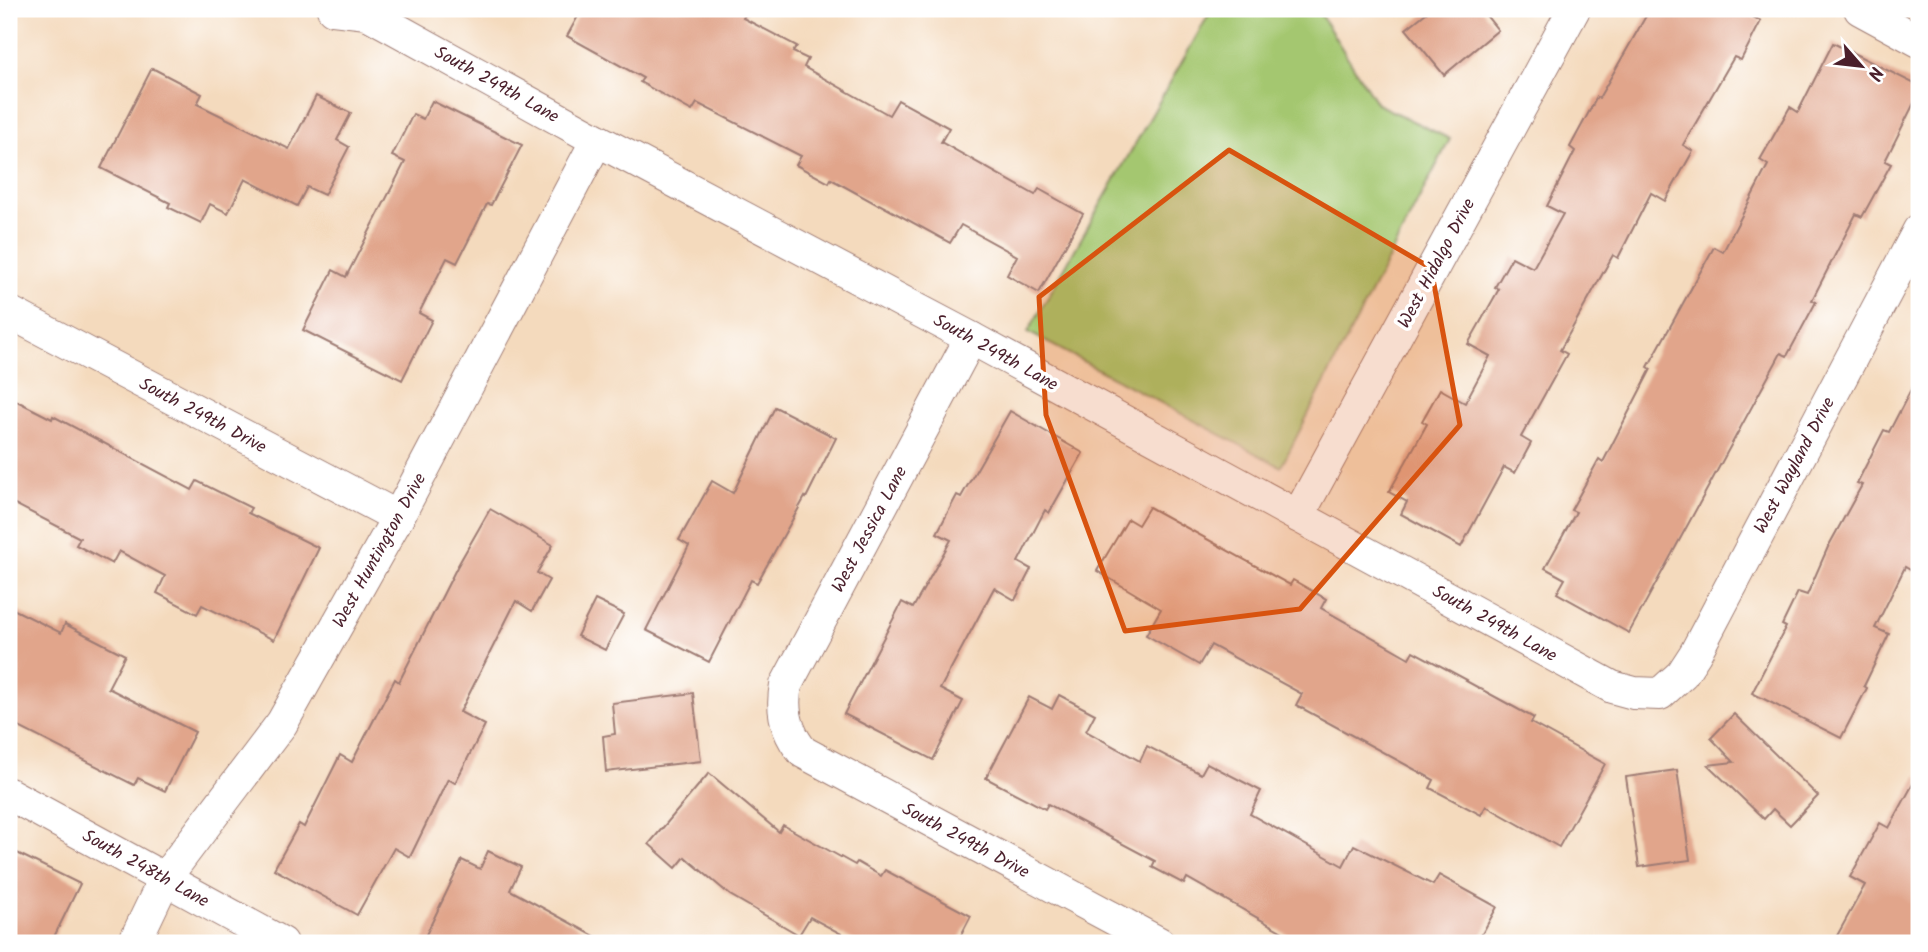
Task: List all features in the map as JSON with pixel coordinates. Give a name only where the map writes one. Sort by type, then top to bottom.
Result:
[{"type":"street","name":"South 249th Lane","points":[[333,9],[368,13],[597,140],[971,338],[1612,687],[1634,693],[1660,694]]},
{"type":"street","name":"West Hidalgo Drive","points":[[1298,516],[1574,9]]},
{"type":"street","points":[[1860,9],[1919,41]]},
{"type":"street","name":"West Huntington Drive","points":[[134,943],[165,878],[282,723],[398,517],[597,140]]},
{"type":"street","name":"West Wayland Drive","points":[[1660,694],[1682,674],[1695,654],[1919,230]]},
{"type":"street","name":"South 249th Drive","points":[[9,312],[398,517]]},
{"type":"street","name":"West Jessica Lane","points":[[786,724],[783,701],[786,685],[971,338]]},
{"type":"street","name":"South 249th Drive","points":[[786,724],[793,740],[803,752],[1159,943]]},
{"type":"street","name":"South 248th Lane","points":[[9,794],[282,943]]},
{"type":"highlighted area","points":[[1229,150],[1431,268],[1460,425],[1300,609],[1125,631],[1046,415],[1039,297]]},
{"type":"green space","points":[[1212,9],[1317,9],[1377,104],[1450,139],[1281,467],[1028,332]]},
{"type":"building","points":[[582,9],[748,9],[743,18],[797,46],[793,52],[808,59],[804,67],[889,115],[898,100],[949,128],[941,142],[1035,195],[1039,189],[1083,214],[1039,293],[1007,275],[1017,256],[961,225],[950,243],[831,179],[829,183],[796,165],[801,156],[697,103],[692,111],[640,82],[643,78],[567,36]]},
{"type":"building","points":[[1431,9],[1481,9],[1498,30],[1444,75],[1406,29]]},
{"type":"building","points":[[1650,9],[1738,9],[1761,21],[1741,60],[1734,57],[1683,145],[1693,151],[1665,201],[1651,193],[1618,258],[1613,255],[1560,350],[1567,354],[1521,437],[1531,443],[1515,473],[1504,467],[1461,547],[1401,514],[1407,502],[1389,492],[1427,424],[1422,421],[1440,389],[1465,403],[1490,356],[1468,344],[1499,289],[1495,287],[1512,257],[1533,268],[1563,214],[1547,206],[1575,151],[1570,147]]},
{"type":"building","points":[[1833,43],[1919,86],[1919,93],[1885,161],[1891,164],[1862,217],[1856,214],[1812,300],[1816,302],[1787,356],[1781,353],[1629,633],[1557,593],[1565,579],[1545,568],[1576,512],[1571,510],[1599,459],[1603,462],[1651,369],[1648,367],[1714,247],[1723,252],[1768,165],[1760,160],[1790,107],[1798,112]]},
{"type":"building","points":[[152,68],[202,94],[197,104],[289,149],[316,96],[351,113],[337,140],[349,147],[324,195],[307,187],[297,206],[245,179],[228,213],[210,204],[201,223],[168,207],[170,203],[101,168]]},
{"type":"building","points":[[432,101],[522,145],[491,205],[487,204],[457,263],[447,258],[419,313],[432,320],[402,380],[303,330],[333,270],[346,277],[405,162],[392,156],[413,114],[423,119]]},
{"type":"building","points":[[1919,374],[1919,575],[1905,567],[1875,628],[1889,634],[1864,686],[1867,688],[1841,738],[1752,693],[1786,627],[1782,625],[1798,592],[1807,595],[1828,547],[1862,485],[1857,483],[1884,430],[1889,432]]},
{"type":"building","points":[[9,397],[52,419],[53,416],[192,490],[197,481],[251,508],[248,513],[319,548],[274,640],[202,605],[197,614],[157,593],[165,576],[119,551],[112,564],[76,545],[80,538],[9,501]]},
{"type":"building","points":[[775,407],[836,438],[806,498],[757,583],[751,580],[709,662],[646,630],[689,546],[679,540],[712,481],[733,493]]},
{"type":"building","points":[[1010,411],[1083,453],[1049,513],[1045,510],[1018,562],[1031,569],[1015,600],[994,588],[940,689],[963,701],[933,760],[844,714],[902,602],[913,608],[951,540],[937,533],[957,495],[961,497]]},
{"type":"building","points":[[1149,507],[1290,585],[1293,580],[1326,599],[1321,608],[1409,658],[1413,651],[1467,680],[1534,718],[1531,723],[1605,764],[1559,847],[1486,806],[1481,815],[1430,788],[1434,780],[1296,705],[1302,694],[1211,645],[1199,665],[1146,635],[1161,609],[1097,571],[1128,519],[1138,525]]},
{"type":"building","points":[[490,509],[553,545],[537,573],[549,580],[532,611],[516,601],[460,712],[485,725],[455,783],[448,779],[410,857],[394,848],[357,915],[274,869],[299,824],[304,827],[340,755],[352,762],[395,679],[399,682],[457,567]]},
{"type":"building","points":[[595,600],[624,614],[605,650],[577,636]]},
{"type":"building","points":[[9,607],[61,633],[65,624],[125,655],[108,688],[195,732],[165,791],[138,778],[134,785],[9,722]]},
{"type":"building","points":[[693,693],[701,761],[606,772],[603,736],[615,734],[612,703]]},
{"type":"building","points":[[1059,695],[1095,714],[1086,731],[1140,761],[1147,746],[1201,774],[1207,763],[1261,791],[1250,814],[1343,866],[1354,845],[1433,885],[1439,875],[1497,907],[1477,943],[1302,943],[1187,878],[1184,884],[1152,867],[1155,861],[1048,804],[1045,809],[986,778],[1029,697],[1052,709]]},
{"type":"building","points":[[1734,714],[1818,796],[1790,825],[1773,809],[1764,819],[1708,765],[1734,762],[1711,738]]},
{"type":"building","points":[[1677,770],[1690,860],[1639,867],[1626,777]]},
{"type":"building","points":[[709,773],[779,832],[783,825],[855,865],[857,862],[881,876],[885,870],[971,916],[957,943],[858,943],[810,917],[799,935],[730,895],[685,857],[676,868],[649,844]]},
{"type":"building","points":[[1919,773],[1919,943],[1833,943],[1865,885],[1850,877],[1880,823],[1889,828]]},
{"type":"building","points":[[9,849],[80,884],[51,943],[9,943]]},
{"type":"building","points":[[488,851],[521,867],[510,890],[607,943],[422,943],[462,860],[480,869]]}]
